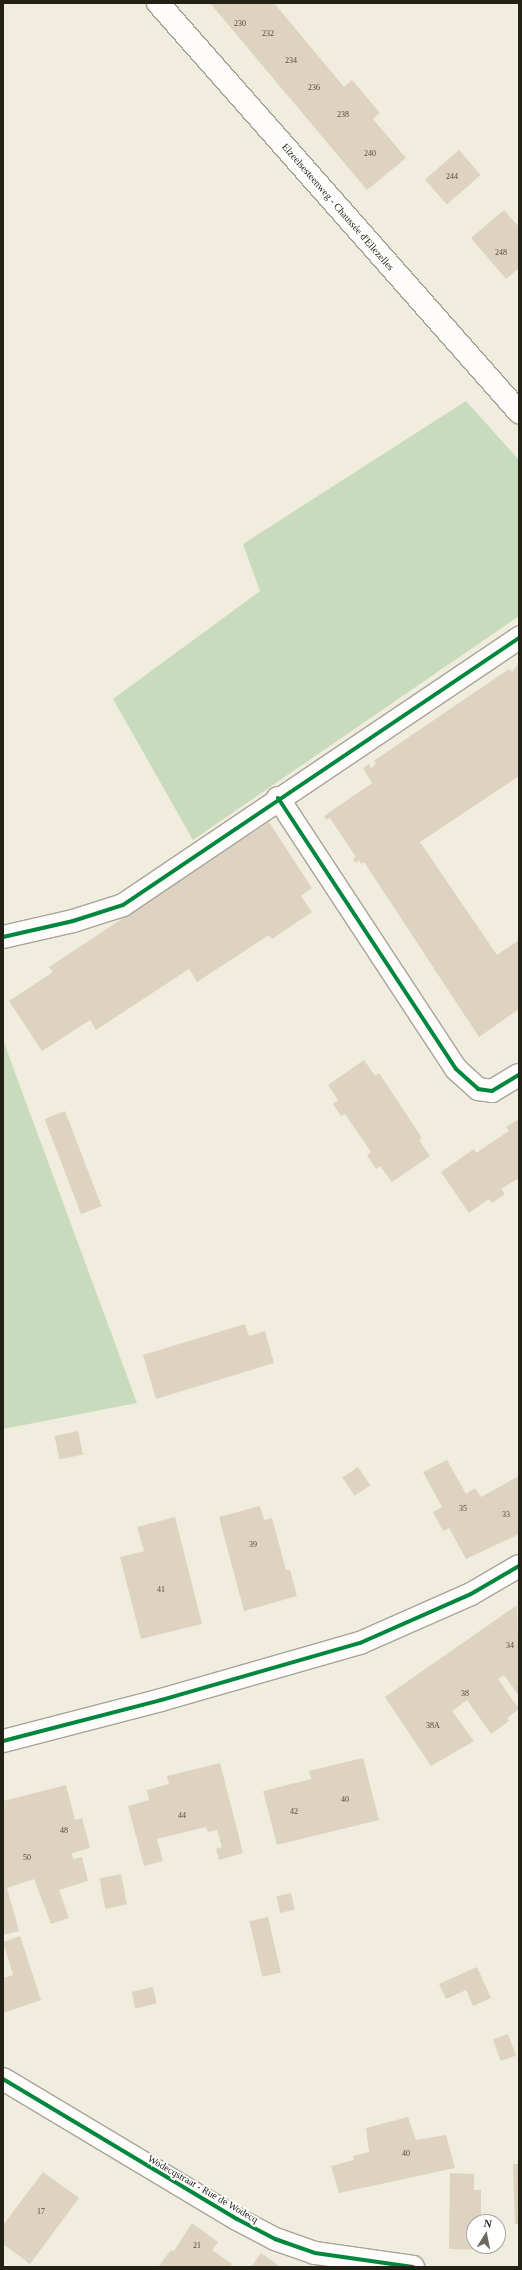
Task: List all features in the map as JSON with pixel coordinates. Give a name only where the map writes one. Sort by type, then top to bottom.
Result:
[{"type":"street","name":"Elzeelsesteenweg - Chaussée d'Ellezelles","points":[[158,3],[519,412]]},
{"type":"street","points":[[3,937],[73,921],[123,905],[278,798],[321,774],[519,638]]},
{"type":"street","points":[[278,798],[456,1069],[478,1089],[492,1091],[519,1075]]},
{"type":"street","points":[[3,1741],[161,1700],[360,1643],[471,1594],[519,1566]]},
{"type":"street","name":"Wodecqstraat - Rue de Wodecq","points":[[3,2079],[237,2219],[276,2239],[315,2253],[413,2267]]},
{"type":"green space","points":[[466,401],[519,460],[519,616],[193,840],[113,699],[260,591],[243,544]]},
{"type":"green space","points":[[3,1040],[137,1403],[3,1429]]},
{"type":"building","points":[[210,3],[274,3],[344,87],[352,80],[380,113],[373,119],[406,158],[367,190]]},
{"type":"building","points":[[459,150],[481,175],[447,204],[425,180]]},
{"type":"building","points":[[504,210],[519,227],[519,268],[506,279],[471,238]]},
{"type":"building","points":[[519,663],[519,776],[420,842],[497,955],[519,940],[519,1009],[479,1037],[364,862],[361,864],[359,860],[356,863],[353,859],[356,857],[330,818],[326,820],[324,816],[372,783],[363,768],[369,764],[371,768],[376,764],[374,761],[378,758],[506,671],[510,669],[512,672]]},
{"type":"building","points":[[269,822],[312,888],[301,896],[312,912],[272,939],[269,935],[197,982],[189,969],[96,1030],[90,1020],[42,1051],[9,1001],[53,972],[49,967]]},
{"type":"building","points":[[364,1060],[375,1076],[379,1073],[422,1138],[419,1140],[430,1156],[392,1182],[380,1166],[376,1169],[367,1155],[371,1152],[345,1114],[341,1116],[333,1104],[338,1100],[328,1085]]},
{"type":"building","points":[[65,1111],[102,1206],[81,1214],[44,1119]]},
{"type":"building","points":[[519,1119],[519,1178],[501,1189],[505,1194],[492,1203],[489,1199],[469,1213],[441,1172],[474,1149],[476,1153],[509,1131],[506,1127]]},
{"type":"building","points":[[245,1324],[249,1336],[265,1331],[274,1363],[156,1399],[143,1355]]},
{"type":"building","points":[[78,1431],[83,1454],[60,1459],[55,1436]]},
{"type":"building","points":[[447,1460],[466,1494],[475,1488],[481,1497],[519,1476],[519,1534],[466,1559],[449,1528],[443,1531],[433,1512],[442,1507],[423,1472]]},
{"type":"building","points":[[358,1467],[370,1485],[355,1496],[342,1478]]},
{"type":"building","points":[[260,1506],[264,1520],[272,1518],[286,1570],[290,1570],[297,1596],[244,1611],[219,1517]]},
{"type":"building","points":[[175,1517],[202,1624],[141,1639],[120,1557],[144,1551],[137,1527]]},
{"type":"building","points":[[517,1605],[519,1696],[504,1675],[498,1679],[519,1709],[507,1718],[509,1721],[491,1734],[467,1700],[452,1711],[474,1741],[431,1766],[385,1697]]},
{"type":"building","points":[[363,1758],[379,1820],[277,1845],[263,1791],[311,1779],[309,1771]]},
{"type":"building","points":[[220,1763],[243,1853],[219,1860],[216,1849],[222,1847],[217,1830],[208,1832],[206,1827],[157,1839],[163,1861],[144,1866],[128,1806],[149,1800],[147,1790],[169,1784],[167,1776]]},
{"type":"building","points":[[66,1785],[75,1820],[82,1818],[90,1848],[72,1853],[73,1859],[82,1857],[88,1881],[59,1890],[69,1918],[51,1924],[34,1879],[7,1888],[19,1931],[3,1935],[3,1801]]},
{"type":"building","points":[[121,1874],[127,1904],[105,1909],[99,1878]]},
{"type":"building","points":[[291,1893],[295,1910],[280,1913],[276,1896]]},
{"type":"building","points":[[268,1917],[281,1973],[262,1977],[249,1921]]},
{"type":"building","points":[[20,1936],[41,2000],[3,2013],[3,1978],[13,1975],[3,1942]]},
{"type":"building","points":[[477,1967],[491,1998],[473,2006],[466,1990],[446,1999],[439,1984]]},
{"type":"building","points":[[153,1987],[157,2004],[135,2009],[132,1992]]},
{"type":"building","points":[[508,2034],[516,2056],[501,2061],[493,2039]]},
{"type":"building","points":[[408,2117],[416,2140],[446,2135],[455,2168],[339,2193],[331,2166],[354,2160],[353,2156],[369,2152],[366,2128]]},
{"type":"building","points":[[513,2164],[519,2164],[519,2224],[515,2224]]},
{"type":"building","points":[[43,2172],[79,2198],[30,2264],[3,2244],[3,2225]]},
{"type":"building","points":[[450,2173],[474,2174],[474,2190],[481,2190],[481,2214],[466,2214],[466,2250],[449,2249]]},
{"type":"building","points":[[192,2223],[218,2242],[212,2250],[232,2264],[230,2267],[158,2267],[171,2250],[174,2251]]},
{"type":"building","points":[[261,2253],[281,2267],[251,2267]]},
{"type":"cycle path","points":[[3,937],[73,921],[123,905],[519,638]]},
{"type":"cycle path","points":[[278,798],[456,1069],[478,1089],[492,1091],[519,1075]]},
{"type":"cycle path","points":[[3,1741],[161,1700],[360,1643],[471,1594],[519,1566]]},
{"type":"cycle path","points":[[3,2079],[237,2219],[275,2239],[315,2253],[413,2267]]}]
